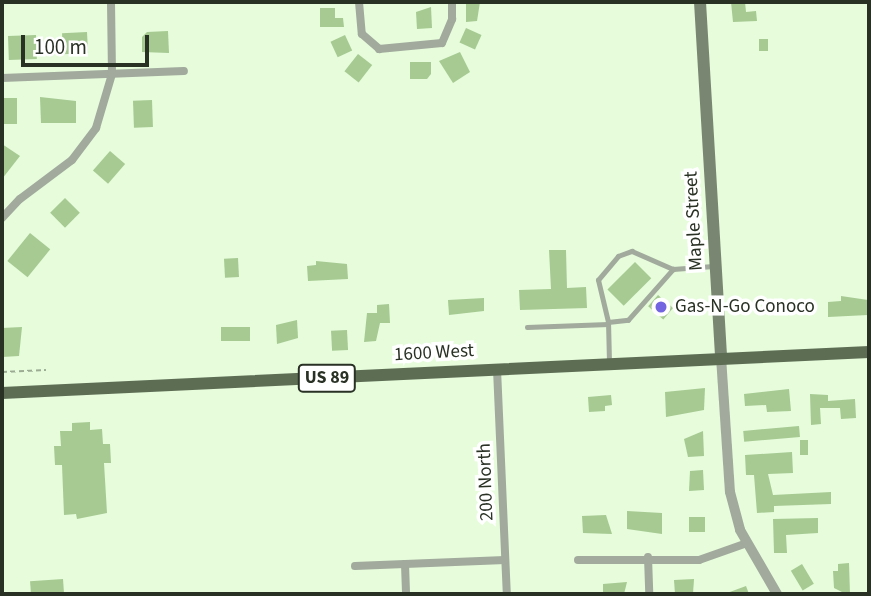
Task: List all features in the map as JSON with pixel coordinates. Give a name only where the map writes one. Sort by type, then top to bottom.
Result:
[{"type":"main road","name":"Maple Street","points":[[700,2],[721,356]]},
{"type":"main road","name":"1600 West","points":[[2,393],[721,356],[869,352]]},
{"type":"street","points":[[2,218],[86,145],[105,107],[112,74],[110,2]]},
{"type":"street","points":[[359,2],[362,34],[379,49],[430,47],[442,43],[449,33],[452,2]]},
{"type":"street","points":[[2,78],[184,71]]},
{"type":"street","name":"Maple Street","points":[[721,356],[730,492],[737,520],[747,543],[777,594]]},
{"type":"street","name":"200 North","points":[[497,369],[507,594]]},
{"type":"street","points":[[578,560],[649,557],[707,559],[747,543]]},
{"type":"street","points":[[649,557],[649,594]]},
{"type":"street","points":[[355,566],[505,560]]},
{"type":"street","points":[[405,564],[406,594]]},
{"type":"lane","points":[[610,363],[608,323],[598,280],[618,256],[632,251],[673,269],[716,266]]},
{"type":"lane","points":[[527,327],[628,320],[673,269]]},
{"type":"path","points":[[2,372],[46,370]]},
{"type":"building","points":[[466,2],[480,2],[477,21],[466,22]]},
{"type":"building","points":[[731,2],[745,2],[746,12],[756,11],[757,21],[733,22]]},
{"type":"building","points":[[431,7],[432,28],[417,29],[416,12]]},
{"type":"building","points":[[320,8],[335,8],[335,18],[343,18],[344,27],[320,27]]},
{"type":"building","points":[[466,28],[482,35],[475,50],[459,43]]},
{"type":"building","points":[[168,31],[169,53],[142,52],[142,37],[147,32]]},
{"type":"building","points":[[87,32],[88,53],[63,54],[62,33]]},
{"type":"building","points":[[36,35],[37,59],[9,60],[8,36]]},
{"type":"building","points":[[345,35],[352,50],[338,57],[330,42]]},
{"type":"building","points":[[759,39],[768,39],[768,51],[759,51]]},
{"type":"building","points":[[460,52],[470,72],[453,83],[439,61]]},
{"type":"building","points":[[358,54],[372,65],[359,82],[344,71]]},
{"type":"building","points":[[410,62],[431,62],[431,74],[427,79],[410,79]]},
{"type":"building","points":[[40,97],[76,101],[76,123],[41,123]]},
{"type":"building","points":[[2,98],[17,98],[17,124],[2,124]]},
{"type":"building","points":[[152,100],[153,127],[134,128],[133,101]]},
{"type":"building","points":[[2,144],[20,156],[2,179]]},
{"type":"building","points":[[110,151],[125,164],[108,184],[93,171]]},
{"type":"building","points":[[65,198],[80,213],[65,228],[50,213]]},
{"type":"building","points":[[30,233],[50,249],[28,277],[7,261]]},
{"type":"building","points":[[549,250],[566,250],[567,288],[586,287],[587,308],[520,310],[519,290],[551,289]]},
{"type":"building","points":[[238,258],[239,277],[225,278],[224,259]]},
{"type":"building","points":[[316,261],[347,264],[348,279],[308,281],[307,266],[316,265]]},
{"type":"building","points":[[635,262],[651,278],[624,306],[607,290]]},
{"type":"building","name":"Gas-N-Go Conoco","points":[[658,295],[673,308],[663,319],[648,306]]},
{"type":"building","points":[[841,296],[868,300],[868,315],[828,317],[828,302],[841,301]]},
{"type":"building","points":[[484,298],[484,311],[449,315],[448,300]]},
{"type":"building","points":[[389,304],[390,323],[380,323],[376,341],[364,342],[367,313],[377,313],[377,305]]},
{"type":"building","points":[[297,320],[298,338],[277,344],[276,325]]},
{"type":"building","points":[[22,327],[19,356],[2,357],[2,328]]},
{"type":"building","points":[[221,327],[250,327],[250,341],[221,341]]},
{"type":"building","points":[[347,330],[348,350],[332,351],[331,331]]},
{"type":"building","points":[[705,388],[704,410],[666,417],[665,392]]},
{"type":"building","points":[[789,389],[791,411],[767,412],[766,405],[745,406],[744,394]]},
{"type":"building","points":[[810,394],[828,395],[828,401],[855,399],[856,418],[841,419],[840,408],[820,408],[821,424],[811,425]]},
{"type":"building","points":[[611,395],[612,405],[605,406],[605,411],[589,412],[588,397]]},
{"type":"building","points":[[90,422],[90,430],[102,429],[103,444],[110,444],[111,463],[104,463],[107,513],[77,519],[76,514],[64,515],[62,465],[55,465],[54,446],[61,446],[60,431],[72,431],[72,423]]},
{"type":"building","points":[[799,426],[800,437],[744,442],[743,431]]},
{"type":"building","points":[[703,431],[704,456],[688,457],[684,439]]},
{"type":"building","points":[[800,440],[808,440],[808,455],[800,455]]},
{"type":"building","points":[[792,452],[793,473],[768,474],[773,495],[831,492],[831,504],[774,506],[774,512],[757,513],[754,475],[746,475],[745,455]]},
{"type":"building","points":[[703,470],[704,490],[689,491],[690,471]]},
{"type":"building","points":[[627,511],[662,513],[662,534],[627,529]]},
{"type":"building","points":[[606,515],[612,534],[583,533],[582,516]]},
{"type":"building","points":[[689,517],[705,517],[705,532],[689,532]]},
{"type":"building","points":[[818,518],[818,533],[786,535],[787,553],[774,553],[773,519]]},
{"type":"building","points":[[849,563],[850,594],[846,594],[834,588],[833,571],[838,571],[838,564]]},
{"type":"building","points":[[802,564],[814,584],[803,590],[791,571]]},
{"type":"building","points":[[63,579],[64,592],[31,594],[30,581]]},
{"type":"building","points":[[694,579],[693,594],[675,594],[674,580]]},
{"type":"building","points":[[627,582],[624,594],[603,594],[603,584]]},
{"type":"building","points":[[746,586],[749,594],[727,594],[727,593]]},
{"type":"place","name":"Gas-N-Go Conoco","points":[[661,307]]}]
